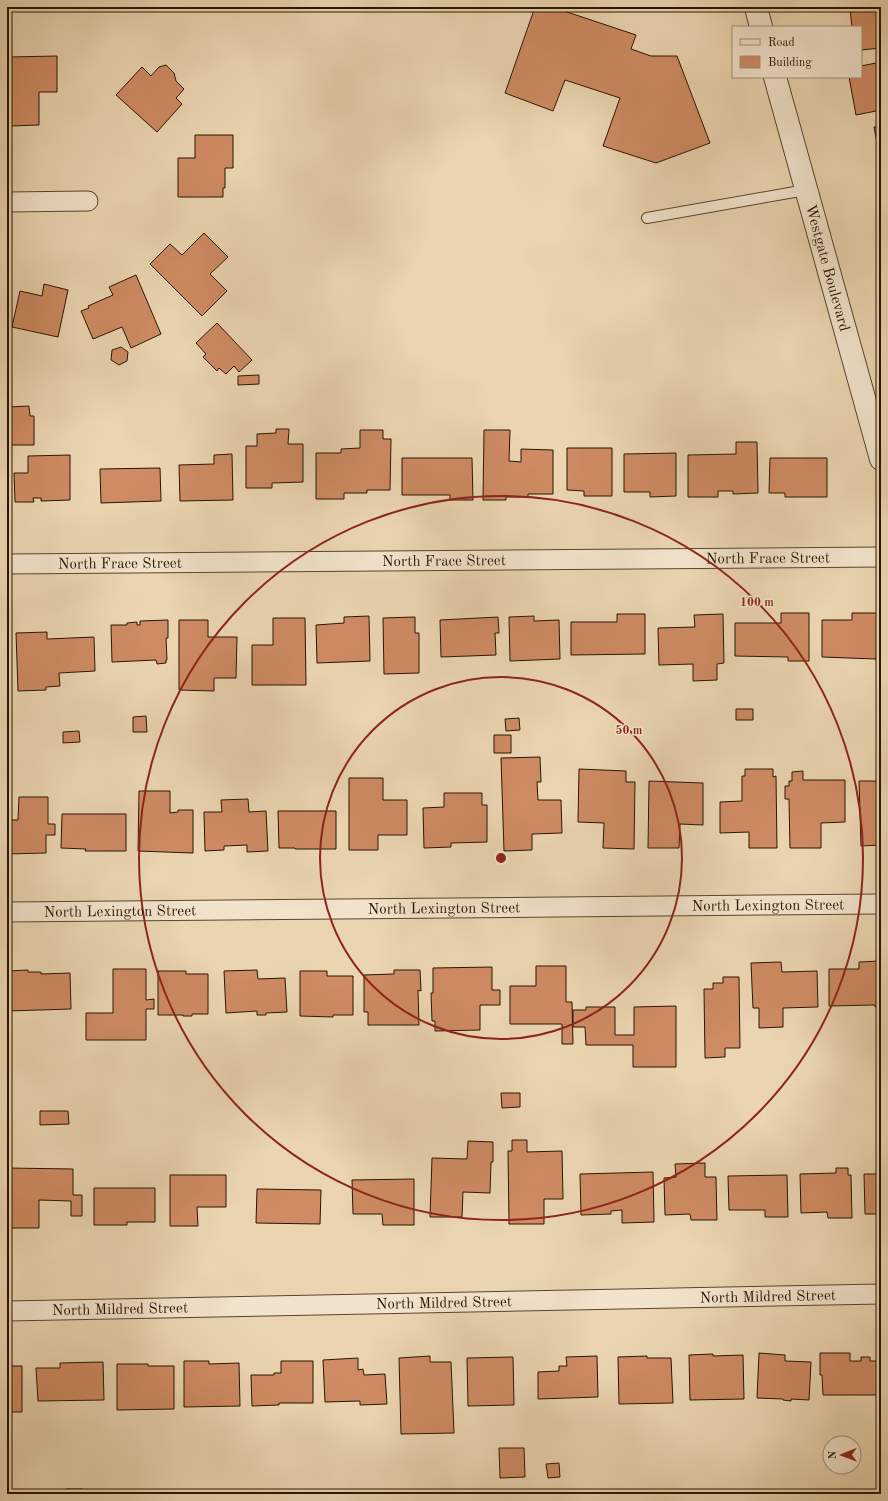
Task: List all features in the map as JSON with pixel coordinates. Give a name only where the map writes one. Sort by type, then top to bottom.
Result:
[{"type":"street","points":[[756,7],[762,26]]},
{"type":"street","name":"Westgate Boulevard","points":[[775,78],[881,459]]},
{"type":"street","points":[[7,202],[88,201]]},
{"type":"street","name":"North Frace Street","points":[[7,564],[881,557]]},
{"type":"street","name":"North Lexington Street","points":[[7,912],[881,904]]},
{"type":"street","name":"North Mildred Street","points":[[7,1310],[881,1294]]},
{"type":"lane","points":[[647,218],[806,190]]},
{"type":"building","points":[[535,7],[552,7],[636,35],[631,49],[651,56],[677,56],[710,143],[656,163],[603,146],[620,98],[565,80],[553,111],[505,93]]},
{"type":"building","points":[[881,7],[881,48],[862,50],[862,26],[852,26],[850,9]]},
{"type":"building","points":[[57,56],[57,92],[39,92],[39,125],[10,126],[8,57]]},
{"type":"building","points":[[881,62],[881,110],[856,115],[849,78],[862,78],[862,66]]},
{"type":"building","points":[[166,65],[174,73],[176,81],[184,89],[176,98],[182,104],[157,132],[116,95],[142,67],[151,76],[159,67]]},
{"type":"building","points":[[881,126],[881,164],[874,127]]},
{"type":"building","points":[[195,135],[233,135],[233,168],[225,168],[225,188],[223,188],[223,197],[178,197],[178,158],[195,158]]},
{"type":"building","points":[[204,233],[228,257],[210,274],[227,291],[202,316],[150,264],[170,244],[182,255]]},
{"type":"building","points":[[136,275],[161,334],[131,348],[122,327],[93,339],[81,311],[89,308],[88,306],[113,295],[109,287]]},
{"type":"building","points":[[44,284],[68,290],[58,337],[12,327],[20,291],[42,296]]},
{"type":"building","points":[[217,323],[252,360],[239,372],[234,366],[226,374],[219,368],[217,371],[203,357],[206,354],[196,343]]},
{"type":"building","points":[[121,347],[128,352],[127,361],[119,365],[111,360],[112,350]]},
{"type":"building","points":[[259,375],[259,384],[238,385],[238,376]]},
{"type":"building","points":[[29,406],[30,416],[34,416],[34,445],[7,445],[8,407]]},
{"type":"building","points":[[276,429],[289,429],[288,444],[303,444],[303,482],[272,483],[272,488],[246,488],[246,446],[257,446],[257,434],[276,433]]},
{"type":"building","points":[[360,430],[383,430],[383,439],[391,439],[390,490],[367,490],[367,493],[344,493],[344,499],[316,499],[316,453],[341,453],[341,449],[360,448]]},
{"type":"building","points":[[484,430],[510,430],[509,461],[521,462],[521,449],[553,450],[553,494],[528,494],[528,497],[506,497],[506,500],[483,500]]},
{"type":"building","points":[[736,442],[757,442],[758,493],[733,494],[733,491],[718,491],[718,497],[688,497],[688,455],[736,454]]},
{"type":"building","points":[[567,448],[612,448],[612,496],[584,496],[584,491],[567,490]]},
{"type":"building","points":[[676,453],[676,496],[650,497],[650,492],[624,492],[624,454]]},
{"type":"building","points":[[232,454],[233,500],[180,501],[179,465],[214,464],[214,455]]},
{"type":"building","points":[[70,455],[70,500],[41,501],[41,498],[33,498],[34,502],[15,502],[14,473],[28,473],[28,456]]},
{"type":"building","points":[[402,458],[472,458],[473,500],[450,500],[450,495],[402,495]]},
{"type":"building","points":[[770,458],[827,458],[827,497],[785,497],[785,493],[769,493]]},
{"type":"building","points":[[160,468],[161,501],[101,503],[100,469]]},
{"type":"building","points":[[781,613],[809,613],[809,661],[788,661],[788,657],[735,656],[735,623],[781,623]]},
{"type":"building","points":[[852,613],[880,613],[878,657],[876,657],[876,659],[822,657],[822,620],[852,620]]},
{"type":"building","points":[[617,614],[645,614],[645,654],[571,655],[571,622],[617,622]]},
{"type":"building","points":[[723,614],[724,663],[717,664],[717,680],[693,681],[693,664],[659,665],[658,628],[695,627],[694,615]]},
{"type":"building","points":[[369,616],[370,661],[317,663],[316,625],[344,623],[344,617]]},
{"type":"building","points":[[534,616],[534,621],[559,620],[560,659],[510,661],[509,617]]},
{"type":"building","points":[[415,617],[415,633],[419,633],[419,673],[384,674],[383,618]]},
{"type":"building","points":[[498,617],[499,633],[495,633],[496,655],[441,657],[440,620]]},
{"type":"building","points":[[273,618],[305,618],[306,685],[252,685],[252,645],[273,645]]},
{"type":"building","points":[[168,620],[166,663],[157,664],[156,660],[112,662],[111,625],[127,625],[127,623],[137,622],[137,625],[140,625],[140,621]]},
{"type":"building","points":[[179,620],[208,620],[208,637],[237,637],[236,678],[214,678],[214,691],[179,690]]},
{"type":"building","points":[[47,632],[47,639],[94,637],[95,671],[59,673],[60,686],[46,687],[46,690],[18,691],[16,633]]},
{"type":"building","points":[[736,709],[753,709],[753,720],[736,720]]},
{"type":"building","points":[[146,716],[147,732],[133,732],[133,717]]},
{"type":"building","points":[[519,718],[520,730],[506,731],[505,719]]},
{"type":"building","points":[[79,731],[80,742],[63,743],[63,732]]},
{"type":"building","points":[[494,735],[511,735],[511,753],[494,753]]},
{"type":"building","points":[[540,757],[541,782],[537,782],[538,800],[561,800],[562,833],[532,834],[532,850],[504,851],[501,758]]},
{"type":"building","points":[[579,769],[626,771],[626,782],[635,782],[634,849],[603,848],[604,823],[578,822]]},
{"type":"building","points":[[745,769],[773,769],[773,777],[776,776],[777,848],[749,848],[749,832],[720,833],[720,802],[742,801],[742,776],[745,776]]},
{"type":"building","points":[[803,771],[803,780],[845,780],[845,822],[821,823],[821,848],[790,848],[789,799],[785,799],[785,786],[789,786],[789,781],[792,781],[792,772]]},
{"type":"building","points":[[349,778],[383,778],[383,800],[407,800],[407,835],[378,835],[378,850],[349,850]]},
{"type":"building","points":[[649,781],[703,783],[703,825],[680,824],[679,848],[648,848]]},
{"type":"building","points":[[859,781],[881,781],[881,845],[861,846]]},
{"type":"building","points":[[139,791],[170,791],[170,813],[178,812],[178,810],[193,810],[193,853],[138,851]]},
{"type":"building","points":[[444,793],[482,793],[482,805],[487,805],[487,842],[451,843],[451,847],[424,848],[423,808],[444,807]]},
{"type":"building","points":[[19,797],[48,797],[48,824],[55,824],[55,835],[46,835],[46,853],[7,854],[7,820],[18,820]]},
{"type":"building","points":[[248,799],[249,812],[266,811],[268,851],[247,852],[247,845],[224,846],[224,850],[205,851],[204,812],[222,812],[221,800]]},
{"type":"building","points":[[278,811],[336,811],[336,849],[279,848]]},
{"type":"building","points":[[62,814],[126,814],[126,851],[85,851],[86,849],[61,848]]},
{"type":"building","points":[[881,961],[881,1006],[829,1006],[829,969],[859,969],[859,962]]},
{"type":"building","points":[[781,962],[782,972],[817,971],[818,1007],[783,1008],[783,1027],[759,1028],[759,1008],[753,1008],[751,963]]},
{"type":"building","points":[[536,966],[566,966],[566,1002],[572,1002],[573,1044],[562,1044],[562,1024],[510,1024],[510,986],[536,986]]},
{"type":"building","points":[[492,967],[492,990],[500,990],[500,1005],[480,1005],[480,1030],[435,1031],[435,1021],[432,1021],[431,993],[433,993],[433,968]]},
{"type":"building","points":[[113,969],[146,969],[146,1000],[154,999],[154,1009],[146,1009],[146,1040],[86,1040],[86,1013],[113,1013]]},
{"type":"building","points":[[28,970],[28,972],[41,972],[41,974],[70,973],[71,1009],[7,1011],[7,971]]},
{"type":"building","points":[[257,970],[258,979],[285,978],[287,1012],[266,1013],[266,1015],[257,1015],[257,1011],[226,1013],[224,971]]},
{"type":"building","points":[[394,970],[420,970],[421,991],[418,990],[419,1025],[368,1025],[368,1012],[364,1012],[364,975],[394,974]]},
{"type":"building","points":[[158,971],[186,971],[186,974],[208,974],[208,1014],[192,1014],[192,1016],[158,1015]]},
{"type":"building","points":[[300,971],[327,971],[327,976],[353,976],[353,1015],[333,1015],[333,1017],[300,1016]]},
{"type":"building","points":[[723,977],[739,977],[740,1048],[725,1048],[725,1057],[705,1058],[704,989],[713,989],[713,983],[723,983]]},
{"type":"building","points":[[676,1006],[676,1067],[633,1067],[633,1045],[586,1045],[585,1027],[573,1027],[573,1010],[586,1010],[586,1007],[615,1007],[615,1035],[634,1035],[634,1007]]},
{"type":"building","points":[[501,1093],[520,1093],[520,1107],[502,1108]]},
{"type":"building","points":[[40,1111],[68,1111],[69,1124],[40,1125]]},
{"type":"building","points":[[512,1140],[527,1140],[527,1152],[562,1151],[563,1199],[544,1199],[544,1224],[509,1224],[508,1151],[512,1151]]},
{"type":"building","points":[[468,1141],[493,1142],[490,1193],[463,1192],[462,1217],[430,1217],[432,1158],[467,1159]]},
{"type":"building","points":[[705,1163],[705,1177],[716,1177],[717,1220],[691,1220],[690,1214],[665,1215],[664,1178],[676,1177],[675,1164]]},
{"type":"building","points":[[8,1168],[73,1169],[73,1195],[82,1195],[82,1216],[71,1216],[71,1201],[39,1200],[39,1228],[8,1228]]},
{"type":"building","points":[[836,1168],[848,1168],[848,1175],[851,1175],[852,1218],[828,1218],[827,1212],[801,1213],[800,1174],[836,1173]]},
{"type":"building","points":[[653,1172],[654,1222],[622,1223],[622,1210],[611,1211],[611,1214],[581,1215],[580,1174]]},
{"type":"building","points":[[864,1174],[881,1174],[881,1214],[865,1214]]},
{"type":"building","points":[[170,1175],[226,1175],[226,1207],[197,1207],[198,1226],[170,1226]]},
{"type":"building","points":[[787,1175],[788,1217],[765,1217],[765,1210],[729,1210],[728,1176]]},
{"type":"building","points":[[414,1179],[414,1225],[383,1225],[382,1214],[353,1214],[352,1180]]},
{"type":"building","points":[[94,1188],[155,1188],[155,1222],[127,1222],[127,1225],[94,1225]]},
{"type":"building","points":[[257,1189],[321,1190],[320,1224],[256,1223]]},
{"type":"building","points":[[759,1353],[785,1355],[785,1361],[811,1362],[809,1400],[791,1399],[791,1401],[783,1399],[757,1398]]},
{"type":"building","points":[[820,1353],[850,1353],[850,1361],[861,1361],[861,1357],[870,1357],[870,1361],[881,1361],[881,1395],[823,1395],[822,1375],[820,1375]]},
{"type":"building","points":[[713,1354],[713,1356],[743,1355],[744,1399],[690,1400],[689,1355]]},
{"type":"building","points":[[430,1356],[430,1362],[451,1362],[454,1433],[401,1434],[399,1358]]},
{"type":"building","points":[[597,1356],[598,1397],[538,1399],[538,1372],[559,1371],[559,1366],[567,1366],[566,1357]]},
{"type":"building","points":[[647,1356],[647,1358],[671,1358],[673,1403],[619,1404],[618,1357]]},
{"type":"building","points":[[513,1357],[514,1405],[468,1406],[467,1358]]},
{"type":"building","points":[[358,1358],[358,1370],[363,1369],[364,1375],[385,1374],[387,1404],[360,1405],[360,1401],[325,1402],[323,1360]]},
{"type":"building","points":[[184,1361],[209,1361],[209,1364],[239,1363],[240,1406],[184,1407]]},
{"type":"building","points":[[281,1361],[313,1361],[313,1403],[279,1403],[279,1405],[252,1406],[251,1375],[274,1375],[274,1373],[281,1373]]},
{"type":"building","points":[[103,1362],[104,1400],[38,1401],[36,1368],[60,1368],[60,1363]]},
{"type":"building","points":[[117,1364],[174,1366],[174,1409],[117,1410]]},
{"type":"building","points":[[7,1366],[22,1366],[22,1412],[7,1412]]},
{"type":"building","points":[[499,1448],[524,1448],[525,1477],[500,1478]]},
{"type":"building","points":[[559,1463],[560,1477],[548,1478],[546,1464]]},
{"type":"building","points":[[66,1489],[83,1489],[83,1494],[66,1494]]}]
